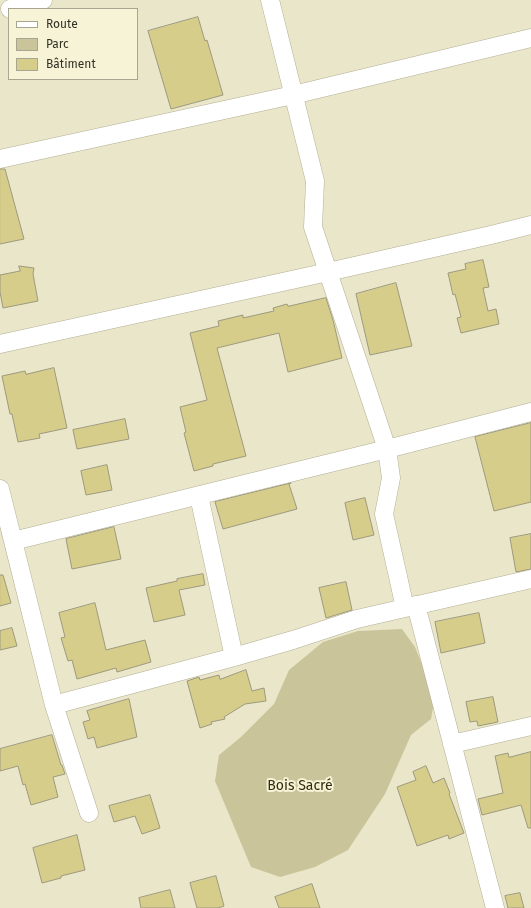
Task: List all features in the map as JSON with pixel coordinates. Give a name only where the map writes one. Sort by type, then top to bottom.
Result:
[{"type":"street","points":[[13,8],[43,0]]},
{"type":"street","points":[[270,0],[315,182],[313,227],[387,450],[391,478],[384,514],[452,744],[495,908]]},
{"type":"street","points":[[0,159],[293,95],[531,38]]},
{"type":"street","points":[[0,344],[328,272],[531,225]]},
{"type":"street","points":[[13,541],[387,450],[531,412]]},
{"type":"street","points":[[0,489],[54,705],[89,813]]},
{"type":"street","points":[[199,496],[234,657]]},
{"type":"street","points":[[54,705],[234,657],[357,619],[531,579]]},
{"type":"street","points":[[452,744],[531,726]]},
{"type":"green space","name":"Bois Sacré","points":[[402,629],[415,647],[435,697],[431,719],[411,735],[385,794],[348,850],[315,867],[280,877],[251,867],[215,781],[219,755],[241,737],[274,704],[289,670],[323,642],[358,631]]},
{"type":"building","points":[[198,17],[205,41],[207,40],[223,95],[171,109],[148,31]]},
{"type":"building","points":[[0,169],[5,169],[24,239],[0,244]]},
{"type":"building","points":[[483,260],[489,287],[483,288],[488,311],[496,309],[499,324],[461,333],[457,318],[461,317],[455,294],[453,295],[448,273],[466,269],[465,264]]},
{"type":"building","points":[[19,266],[34,268],[33,274],[38,301],[3,308],[0,292],[0,275],[20,271]]},
{"type":"building","points":[[396,283],[412,346],[370,355],[356,294]]},
{"type":"building","points":[[326,298],[342,358],[288,372],[279,333],[217,348],[246,456],[213,464],[213,466],[194,471],[184,433],[186,432],[180,407],[207,400],[190,333],[219,326],[218,321],[243,315],[243,318],[274,311],[273,308],[287,304],[288,306]]},
{"type":"building","points":[[54,368],[67,428],[39,434],[40,438],[18,442],[2,376],[25,371],[26,374]]},
{"type":"building","points":[[125,419],[129,439],[77,449],[73,430]]},
{"type":"building","points":[[531,423],[531,502],[494,511],[475,437]]},
{"type":"building","points":[[107,465],[112,490],[86,495],[81,471]]},
{"type":"building","points":[[291,483],[289,484],[297,509],[223,529],[215,502]]},
{"type":"building","points":[[365,498],[374,535],[353,540],[345,503]]},
{"type":"building","points":[[114,527],[121,559],[72,569],[66,539]]},
{"type":"building","points":[[531,534],[531,569],[516,572],[510,538]]},
{"type":"building","points":[[203,574],[205,585],[179,590],[185,615],[154,622],[146,588],[177,581],[177,579]]},
{"type":"building","points":[[0,575],[3,575],[11,603],[0,606]]},
{"type":"building","points":[[346,582],[352,610],[326,618],[319,588]]},
{"type":"building","points":[[95,603],[106,650],[145,640],[151,662],[117,672],[116,668],[77,679],[72,660],[68,661],[61,638],[65,637],[59,613]]},
{"type":"building","points":[[479,613],[485,643],[441,653],[435,622]]},
{"type":"building","points":[[12,628],[17,646],[0,650],[0,631]]},
{"type":"building","points":[[246,670],[252,691],[264,688],[266,701],[245,704],[224,717],[225,719],[211,722],[212,724],[200,728],[187,681],[199,677],[200,680],[219,675],[220,679]]},
{"type":"building","points":[[493,697],[498,722],[478,726],[477,721],[470,722],[466,702]]},
{"type":"building","points":[[129,699],[137,737],[97,748],[94,737],[88,739],[83,722],[90,720],[87,711]]},
{"type":"building","points":[[52,735],[65,774],[53,777],[58,797],[31,805],[25,784],[23,785],[18,766],[0,771],[0,749]]},
{"type":"building","points":[[531,752],[531,828],[528,828],[521,805],[482,815],[478,799],[503,793],[495,756],[508,753],[509,757]]},
{"type":"building","points":[[426,766],[433,783],[444,778],[464,833],[449,839],[448,835],[417,846],[397,787],[416,780],[413,772]]},
{"type":"building","points":[[150,795],[160,828],[142,834],[135,816],[114,822],[109,806]]},
{"type":"building","points":[[77,835],[85,870],[61,876],[61,878],[42,883],[33,848]]},
{"type":"building","points":[[216,876],[224,906],[218,908],[197,908],[190,883]]},
{"type":"building","points":[[312,884],[320,908],[279,908],[275,897]]},
{"type":"building","points":[[170,890],[175,908],[141,908],[139,898]]},
{"type":"building","points":[[520,893],[524,908],[508,908],[505,896]]}]
